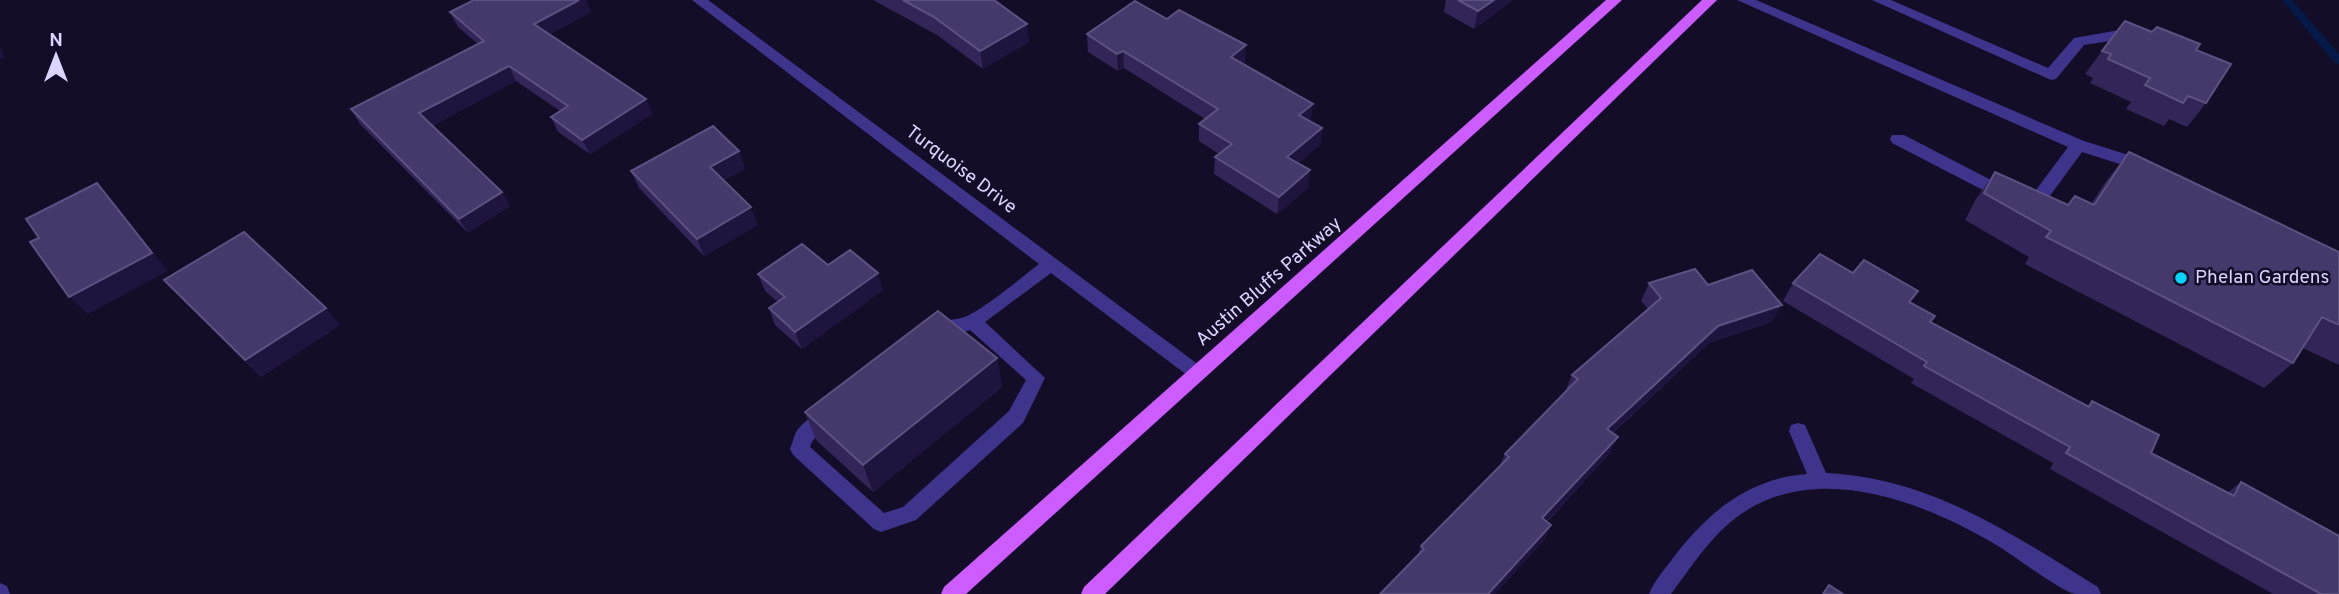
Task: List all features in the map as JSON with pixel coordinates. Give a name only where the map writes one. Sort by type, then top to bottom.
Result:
[{"type":"main road","name":"Austin Bluffs Parkway","points":[[951,594],[1615,0]]},
{"type":"main road","points":[[1091,594],[1710,0]]},
{"type":"street","name":"Turquoise Drive","points":[[699,0],[1197,373]]},
{"type":"street","points":[[1744,0],[1840,44],[1931,79],[2078,145],[2163,173]]},
{"type":"street","points":[[1879,0],[2051,75],[2079,41],[2131,33],[2157,43]]},
{"type":"street","points":[[1898,139],[2018,201],[2038,200],[2078,145]]},
{"type":"street","points":[[921,345],[942,329],[973,322],[1051,264]]},
{"type":"street","points":[[847,402],[805,434],[800,449],[881,523],[909,514],[1016,417],[1036,378],[973,322]]},
{"type":"street","points":[[1798,431],[1820,481]]},
{"type":"street","points":[[1659,594],[1705,531],[1736,506],[1773,487],[1820,481],[1871,486],[1920,498],[1976,524],[2091,594]]},
{"type":"building","points":[[474,0],[579,0],[534,24],[646,99],[582,140],[551,117],[568,106],[509,66],[419,113],[502,192],[459,219],[351,109],[484,41],[450,12]]},
{"type":"building","points":[[903,0],[994,0],[1027,24],[980,51],[934,17]]},
{"type":"building","points":[[1458,0],[1494,0],[1478,11]]},
{"type":"building","points":[[1135,1],[1167,19],[1179,10],[1246,45],[1231,57],[1313,104],[1299,115],[1322,128],[1287,157],[1310,170],[1279,197],[1215,157],[1232,144],[1199,124],[1218,109],[1123,51],[1117,54],[1087,34]]},
{"type":"building","points":[[2125,21],[2152,32],[2157,27],[2200,44],[2196,50],[2231,64],[2206,103],[2188,96],[2183,103],[2145,85],[2150,78],[2108,59],[2111,54],[2102,51]]},
{"type":"building","points":[[713,126],[739,151],[710,167],[751,207],[697,239],[631,171]]},
{"type":"building","name":"Phelan Gardens","points":[[2129,152],[2339,252],[2339,325],[2322,317],[2293,363],[2046,237],[2051,231],[1984,193],[1995,172],[2068,205],[2075,196],[2094,205]]},
{"type":"building","points":[[97,183],[152,253],[69,297],[30,242],[39,238],[26,219]]},
{"type":"building","points":[[244,232],[326,308],[245,360],[164,280]]},
{"type":"building","points":[[802,244],[828,265],[850,250],[878,273],[795,332],[769,308],[785,297],[758,274]]},
{"type":"building","points":[[1820,254],[1853,273],[1864,260],[1918,291],[1909,302],[1935,316],[1930,322],[2089,407],[2092,401],[2159,435],[2151,453],[2234,496],[2241,482],[2339,536],[2339,594],[2321,594],[2066,453],[2070,447],[1924,366],[1927,362],[1793,283]]},
{"type":"building","points":[[1695,269],[1708,285],[1752,270],[1782,305],[1718,326],[1607,429],[1618,437],[1542,518],[1551,525],[1488,594],[1380,594],[1424,549],[1421,546],[1509,457],[1505,454],[1578,379],[1572,375],[1661,298],[1649,283]]},
{"type":"building","points":[[938,311],[997,358],[863,465],[805,412]]},
{"type":"building","points":[[1829,585],[1843,594],[1823,594]]},
{"type":"waterway","points":[[2287,0],[2339,61]]},
{"type":"place","name":"Phelan Gardens","points":[[2181,278]]}]
